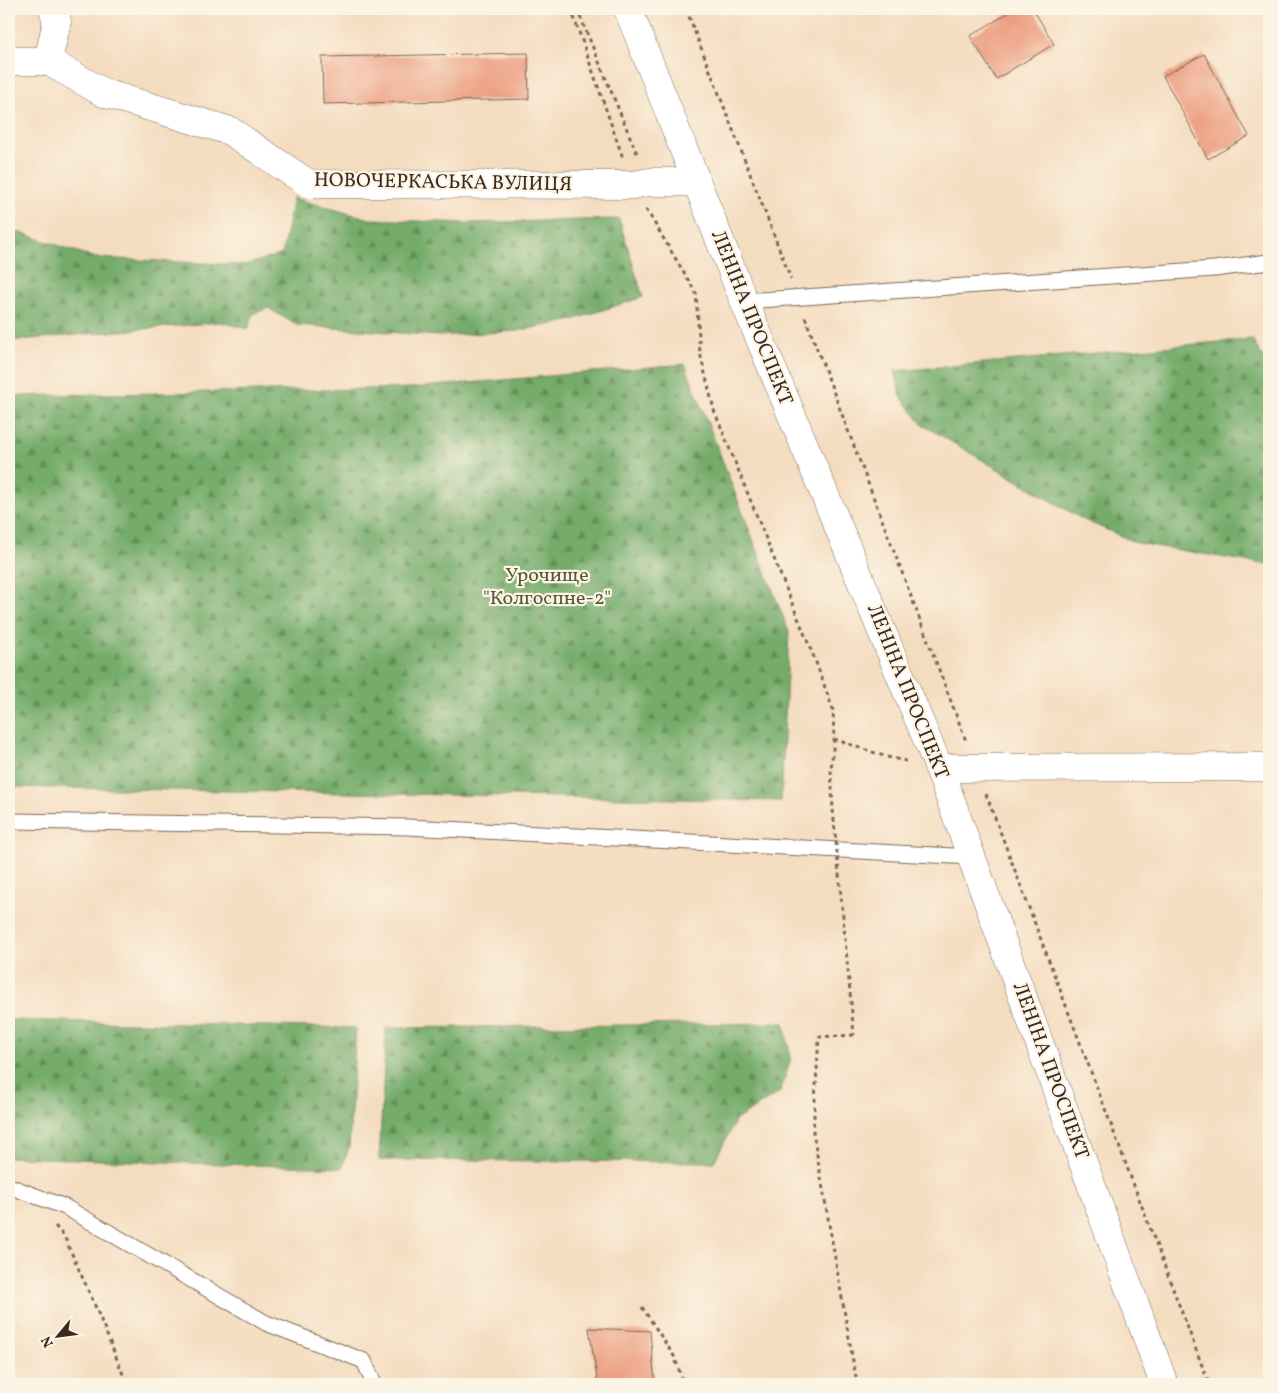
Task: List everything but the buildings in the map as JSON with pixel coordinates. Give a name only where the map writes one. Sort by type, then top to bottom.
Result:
[{"type":"main road","points":[[48,61],[57,21],[53,9]]},
{"type":"main road","name":"ЛЕНІНА ПРОСПЕКТ","points":[[628,9],[744,301],[939,768],[1164,1384]]},
{"type":"main road","name":"НОВОЧЕРКАСЬКА ВУЛИЦЯ","points":[[9,61],[48,61],[104,93],[230,131],[309,184],[641,184],[696,182]]},
{"type":"main road","points":[[939,768],[1269,767]]},
{"type":"lane","points":[[744,301],[1204,270],[1269,262]]},
{"type":"lane","points":[[9,820],[408,826],[972,857]]},
{"type":"lane","points":[[9,1186],[65,1207],[266,1323],[364,1361],[374,1384]]},
{"type":"path","points":[[571,9],[608,119],[696,293],[700,353],[714,410],[817,665],[833,710],[834,739],[831,769],[854,1035],[819,1037],[813,1132],[857,1384]]},
{"type":"path","points":[[577,9],[641,184]]},
{"type":"path","points":[[686,9],[967,744]]},
{"type":"path","points":[[834,739],[887,757],[939,768]]},
{"type":"path","points":[[984,790],[1209,1384]]},
{"type":"path","points":[[28,1193],[64,1236],[127,1384]]},
{"type":"path","points":[[642,1307],[674,1356],[684,1384]]},
{"type":"green space","points":[[293,198],[370,219],[466,223],[619,219],[643,297],[569,321],[517,331],[439,336],[296,325],[268,308],[253,314],[248,329],[221,322],[9,341],[9,229],[96,258],[244,265],[282,254]]},
{"type":"green space","points":[[1252,339],[1269,369],[1269,565],[1137,543],[1084,520],[923,425],[901,397],[895,371]]},
{"type":"green space","name":"Урочище \"Колгоспне-2\"","points":[[685,364],[789,632],[781,801],[9,787],[9,396],[411,388]]},
{"type":"green space","points":[[9,1020],[356,1028],[349,1148],[342,1168],[9,1157]]},
{"type":"green space","points":[[784,1023],[791,1059],[780,1092],[736,1120],[714,1162],[379,1160],[386,1028]]}]
